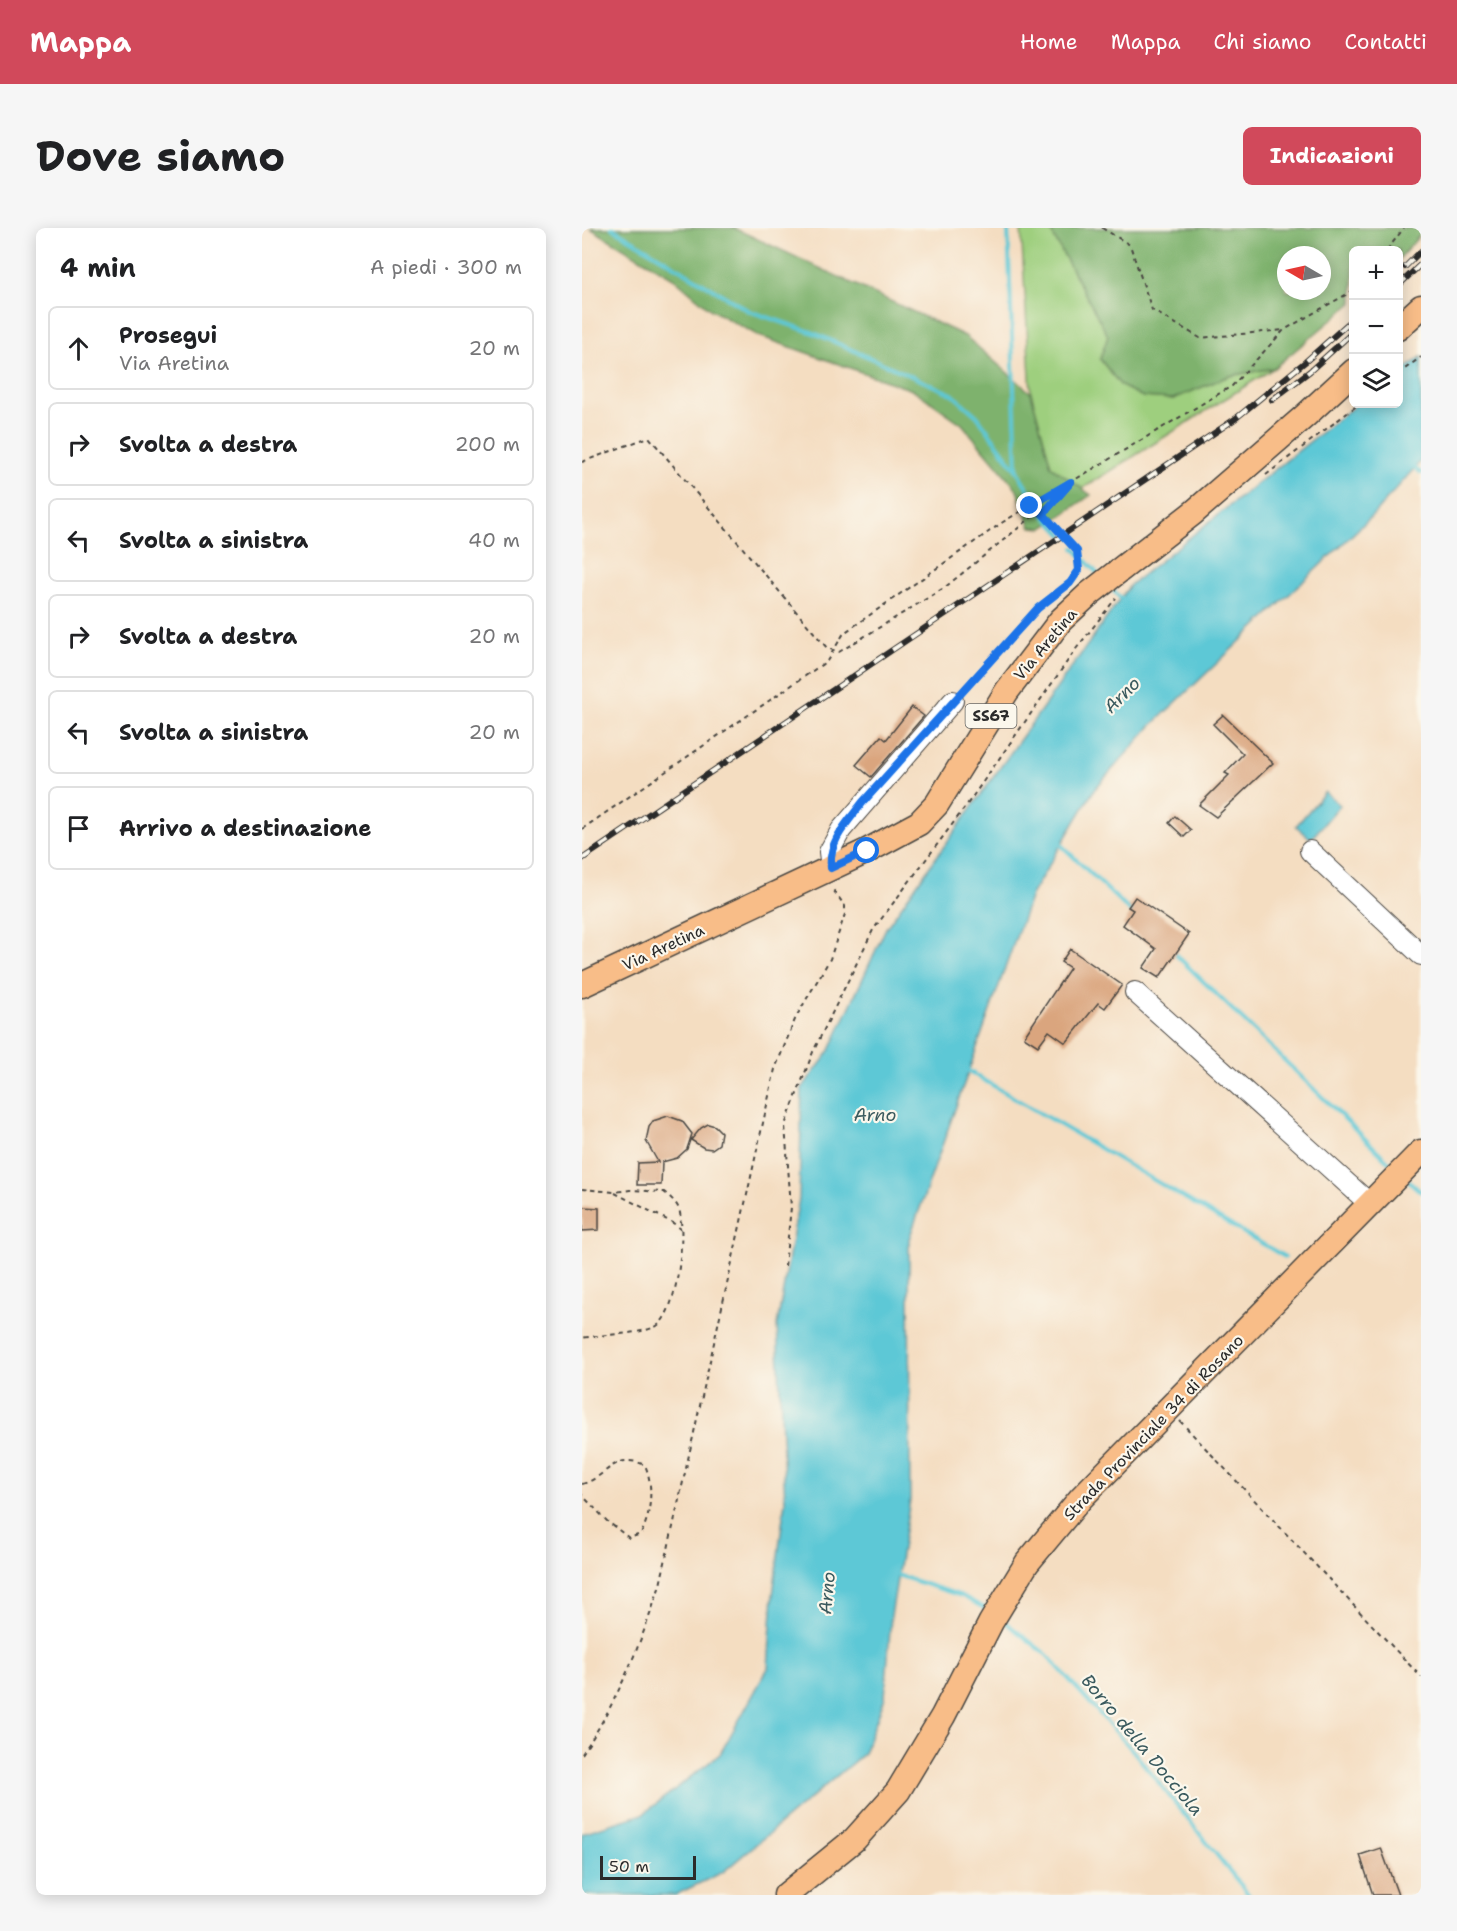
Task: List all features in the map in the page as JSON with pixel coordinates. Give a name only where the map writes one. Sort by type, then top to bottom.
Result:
[{"type":"main road","points":[[1403,323],[1421,306]]},
{"type":"main road","name":"Via Aretina","points":[[582,985],[831,868],[920,823],[938,804],[1007,690],[1061,620],[1089,594],[1245,468],[1349,375]]},
{"type":"main road","name":"Strada Provinciale 34 di Rosano","points":[[786,1895],[855,1839],[898,1791],[943,1716],[991,1622],[1027,1563],[1081,1498],[1421,1152]]},
{"type":"street","points":[[831,868],[829,852],[841,830],[952,701]]},
{"type":"street","points":[[1310,851],[1421,955]]},
{"type":"street","points":[[1135,992],[1370,1204]]},
{"type":"path","points":[[1102,228],[1130,245],[1152,310],[1200,338],[1284,330]]},
{"type":"path","points":[[1390,246],[1404,228]]},
{"type":"path","points":[[582,829],[827,661],[844,633],[1030,506],[1232,386],[1284,330],[1349,292]]},
{"type":"path","points":[[1403,370],[1421,357]]},
{"type":"path","points":[[582,462],[649,437],[827,648],[839,652],[944,588],[1032,517],[1043,514],[1071,482]]},
{"type":"path","points":[[952,701],[1038,608],[1070,583],[1079,570],[1077,551],[1043,514]]},
{"type":"path","points":[[785,1266],[791,1207],[785,1125],[813,1052],[873,930],[966,806],[1076,649],[1114,601]]},
{"type":"path","points":[[582,1754],[619,1689],[648,1622],[660,1585],[776,1069],[796,1017],[830,959],[845,914],[845,906],[831,887],[831,868]]},
{"type":"path","points":[[582,1189],[614,1192],[630,1190],[664,1192],[679,1208],[681,1229],[674,1300],[666,1317],[656,1327],[582,1338]]},
{"type":"path","points":[[614,1192],[681,1229]]},
{"type":"path","points":[[1168,1408],[1421,1677]]},
{"type":"path","points":[[582,1484],[621,1461],[634,1460],[645,1465],[651,1478],[647,1521],[641,1534],[629,1538],[617,1530],[582,1495]]},
{"type":"green space","points":[[590,228],[734,228],[965,336],[1031,393],[1051,466],[1091,495],[1043,528],[1031,527],[1016,488],[962,424],[915,391],[759,336],[711,310],[675,279]]},
{"type":"green space","points":[[1021,228],[1049,228],[1109,336],[1100,359],[1121,386],[1143,397],[1173,399],[1229,376],[1274,368],[1082,489],[1051,467],[1031,393]]},
{"type":"green space","points":[[1049,228],[1421,228],[1421,234],[1403,254],[1403,246],[1349,246],[1349,305],[1274,368],[1229,376],[1173,399],[1143,397],[1121,386],[1100,359],[1108,336]]},
{"type":"water","name":"Arno","points":[[1421,357],[1421,461],[1373,515],[1151,726],[1094,790],[1031,895],[909,1239],[910,1500],[891,1616],[885,1697],[864,1753],[723,1872],[675,1895],[582,1895],[582,1833],[643,1814],[720,1754],[768,1668],[773,1595],[785,1501],[777,1325],[799,1199],[802,1088],[829,1052],[886,928],[1130,585],[1352,408],[1403,408],[1403,371]]},
{"type":"water","points":[[1325,792],[1340,805],[1311,839],[1296,826]]},
{"type":"building","points":[[912,707],[924,716],[871,777],[856,765],[881,736],[886,740]]},
{"type":"building","points":[[1223,715],[1273,763],[1216,817],[1199,805],[1229,775],[1225,773],[1243,754],[1213,724]]},
{"type":"building","points":[[1175,816],[1191,830],[1184,837],[1169,823]]},
{"type":"building","points":[[1135,897],[1189,934],[1159,978],[1143,968],[1156,949],[1123,925],[1133,910],[1128,907]]},
{"type":"building","points":[[1070,949],[1122,985],[1105,1008],[1098,1003],[1066,1043],[1049,1031],[1038,1046],[1024,1037],[1070,968],[1061,962]]},
{"type":"building","points":[[668,1116],[682,1121],[692,1134],[687,1149],[677,1158],[662,1162],[661,1185],[637,1185],[638,1163],[658,1162],[646,1141],[649,1127],[653,1121]]},
{"type":"building","points":[[708,1124],[715,1126],[721,1132],[719,1144],[712,1149],[704,1148],[691,1140],[701,1128]]},
{"type":"building","points":[[582,1207],[599,1208],[599,1230],[582,1231]]},
{"type":"building","points":[[1381,1848],[1398,1895],[1373,1895],[1360,1855]]},
{"type":"waterway","points":[[612,228],[749,311],[814,333],[952,394],[977,416],[1017,471],[1043,514],[1063,535]]},
{"type":"waterway","points":[[1008,228],[1017,470]]},
{"type":"waterway","points":[[1410,464],[1421,473]]},
{"type":"waterway","points":[[1074,548],[1097,573]]},
{"type":"waterway","points":[[1113,590],[1123,601]]},
{"type":"waterway","points":[[1058,842],[1135,916]]},
{"type":"waterway","points":[[1173,952],[1392,1165]]},
{"type":"waterway","points":[[965,1069],[1285,1257]]},
{"type":"waterway","points":[[1409,1181],[1421,1192]]},
{"type":"waterway","name":"Borro della Docciola","points":[[894,1574],[962,1596],[986,1609]]},
{"type":"waterway","name":"Borro della Docciola","points":[[1005,1622],[1047,1655],[1134,1752],[1249,1895]]},
{"type":"railway","points":[[1405,267],[1421,251]]},
{"type":"railway","points":[[1403,281],[1421,264]]},
{"type":"railway","points":[[582,859],[1235,419],[1349,322]]},
{"type":"railway","points":[[1272,400],[1310,371],[1349,336]]},
{"type":"route","points":[[867,851],[831,868],[829,852],[841,830],[863,802],[1038,608],[1070,583],[1079,570],[1077,551],[1043,514],[1071,482],[1030,506]]}]
